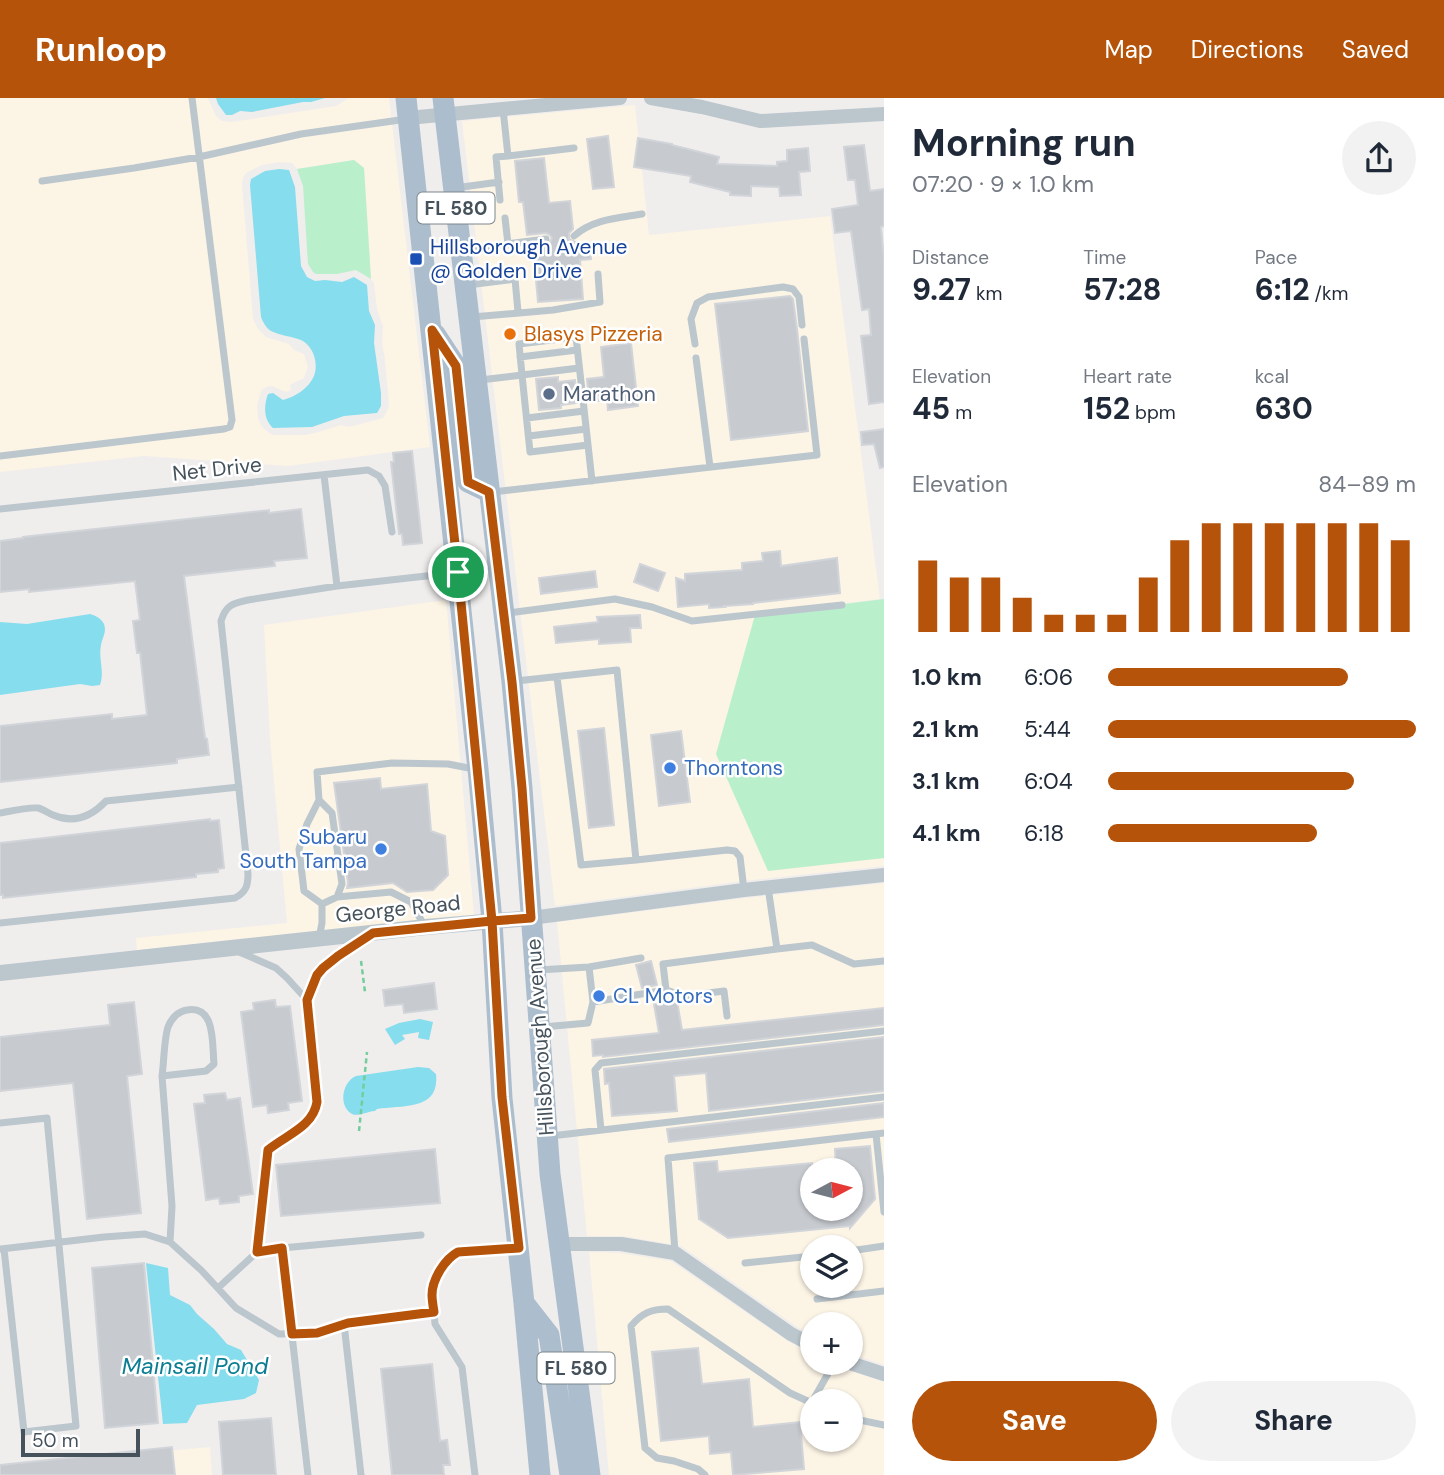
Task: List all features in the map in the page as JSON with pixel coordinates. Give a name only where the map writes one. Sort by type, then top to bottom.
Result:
[{"type":"main road","name":"Hillsborough Avenue","points":[[444,106],[512,682],[547,1136],[590,1475]]},
{"type":"main road","name":"Hillsborough Avenue","points":[[407,108],[478,769],[492,921],[502,1097],[540,1475]]},
{"type":"main road","points":[[432,330],[456,366],[468,482],[489,492]]},
{"type":"main road","points":[[524,1303],[550,1335],[570,1475]]},
{"type":"street","points":[[407,108],[444,106],[502,109],[620,98]]},
{"type":"street","points":[[651,98],[760,121],[884,114]]},
{"type":"street","points":[[729,114],[731,98]]},
{"type":"street","name":"George Road","points":[[0,973],[531,918],[768,887],[884,875]]},
{"type":"street","points":[[559,1244],[621,1244],[675,1253],[800,1339]]},
{"type":"street","points":[[863,1367],[884,1374]]},
{"type":"lane","points":[[0,456],[230,427],[232,421],[192,98]]},
{"type":"lane","points":[[42,181],[199,157],[407,108]]},
{"type":"lane","points":[[502,109],[508,156]]},
{"type":"lane","points":[[500,200],[496,157],[574,148]]},
{"type":"lane","points":[[454,188],[499,182]]},
{"type":"lane","points":[[574,236],[583,228],[598,222],[642,214]]},
{"type":"lane","points":[[505,218],[508,244]]},
{"type":"lane","points":[[461,249],[546,239]]},
{"type":"lane","points":[[469,317],[553,310],[600,302],[598,274]]},
{"type":"lane","points":[[465,285],[515,279],[518,312]]},
{"type":"lane","points":[[695,344],[691,319],[697,303],[708,297],[783,287],[793,289],[799,296],[802,325]]},
{"type":"lane","points":[[588,445],[530,452],[519,344],[576,337],[578,350],[592,481]]},
{"type":"lane","points":[[489,492],[817,455],[804,339]]},
{"type":"lane","points":[[520,357],[578,350]]},
{"type":"lane","points":[[696,358],[710,467]]},
{"type":"lane","points":[[476,381],[579,368]]},
{"type":"lane","points":[[527,418],[584,411]]},
{"type":"lane","points":[[528,436],[586,429]]},
{"type":"lane","name":"Net Drive","points":[[0,509],[368,470],[379,476],[386,486],[392,532]]},
{"type":"lane","points":[[324,475],[337,586]]},
{"type":"lane","points":[[0,923],[235,898],[243,893],[248,885],[248,874],[221,621],[224,611],[242,601],[337,586],[458,572]]},
{"type":"lane","points":[[503,614],[615,599],[652,607],[692,621],[842,605]]},
{"type":"lane","points":[[512,682],[617,670],[636,860]]},
{"type":"lane","points":[[557,677],[581,865],[735,851],[740,857],[744,890]]},
{"type":"lane","points":[[322,904],[304,891],[299,849],[319,800],[317,772],[392,763],[448,764],[478,769]]},
{"type":"lane","points":[[0,813],[40,808],[53,816],[70,820],[84,818],[98,810],[106,801],[239,787]]},
{"type":"lane","points":[[319,800],[332,813],[342,884],[337,897]]},
{"type":"lane","points":[[768,887],[777,949]]},
{"type":"lane","points":[[322,904],[337,897],[391,892],[411,902],[426,927]]},
{"type":"lane","points":[[319,939],[322,904]]},
{"type":"lane","points":[[257,1252],[268,1150],[310,1120],[317,1102],[307,1000],[317,975],[323,968],[373,933]]},
{"type":"lane","points":[[666,990],[663,964],[812,945],[855,964],[884,961]]},
{"type":"lane","points":[[230,948],[276,968],[307,1000]]},
{"type":"lane","points":[[534,971],[589,967],[641,958]]},
{"type":"lane","points":[[538,1027],[588,1023],[593,1002],[589,967]]},
{"type":"lane","points":[[593,1002],[666,990],[685,996],[724,992],[727,1016]]},
{"type":"lane","points":[[162,1076],[206,1072],[215,1064],[210,1020],[204,1013],[195,1009],[183,1010],[174,1017],[168,1028],[162,1076],[172,1206],[170,1242]]},
{"type":"lane","points":[[601,1130],[595,1070],[601,1063],[884,1031]]},
{"type":"lane","points":[[547,1136],[884,1097]]},
{"type":"lane","points":[[0,1123],[47,1118],[58,1242],[76,1426],[24,1432],[2,1249],[58,1242],[104,1237],[145,1234],[170,1242],[201,1270],[236,1308],[279,1334],[317,1333],[344,1324],[434,1312]]},
{"type":"lane","points":[[675,1253],[668,1158],[880,1134],[884,1212]]},
{"type":"lane","points":[[218,1288],[257,1252],[421,1235]]},
{"type":"lane","points":[[863,1249],[884,1246]]},
{"type":"lane","points":[[282,1248],[308,1475]]},
{"type":"lane","points":[[475,1475],[462,1367],[435,1324],[432,1292],[443,1265],[450,1256],[458,1252],[519,1248]]},
{"type":"lane","points":[[746,1263],[800,1257]]},
{"type":"lane","points":[[817,1299],[884,1291]]},
{"type":"lane","points":[[705,1475],[698,1469],[657,1458],[645,1448],[631,1326],[641,1314],[654,1309],[668,1309],[800,1398]]},
{"type":"lane","points":[[344,1324],[361,1475]]},
{"type":"lane","points":[[863,1421],[884,1425]]},
{"type":"path","points":[[361,961],[365,992]]},
{"type":"path","points":[[359,1131],[367,1052]]},
{"type":"shaded area","points":[[0,98],[208,98],[216,116],[222,121],[232,122],[336,106],[349,98],[389,98],[430,447],[288,466],[144,456],[0,472]],"holes":[[[354,160],[364,168],[371,279],[383,326],[388,409],[383,418],[349,427],[341,425],[305,435],[272,435],[262,427],[258,418],[257,406],[261,391],[272,386],[286,392],[291,390],[290,385],[304,378],[308,367],[304,354],[294,350],[289,344],[266,337],[253,319],[243,178],[246,173],[262,165],[280,162],[292,163],[297,169]]]},
{"type":"shaded area","points":[[635,105],[649,235],[830,216],[880,599],[755,615],[768,870],[884,858],[884,866],[743,881],[555,906],[462,121]]},
{"type":"shaded area","points":[[446,600],[474,915],[137,950],[136,938],[287,923],[270,739],[264,625]]},
{"type":"shaded area","points":[[884,883],[884,1365],[863,1358],[863,1312],[800,1312],[800,1329],[681,1246],[623,1236],[587,1236],[557,922]]},
{"type":"shaded area","points":[[589,1252],[620,1253],[671,1261],[800,1348],[800,1375],[863,1375],[884,1382],[884,1475],[609,1475]]},
{"type":"shaded area","points":[[210,1447],[212,1475],[0,1475],[0,1466]]},
{"type":"green space","points":[[354,160],[364,168],[371,279],[356,270],[316,274],[308,264],[303,186],[297,169]]},
{"type":"green space","points":[[884,599],[884,858],[768,871],[716,754],[755,615]]},
{"type":"water","points":[[216,98],[325,98],[226,115]]},
{"type":"water","points":[[289,170],[295,187],[301,266],[307,277],[315,281],[342,282],[354,277],[367,285],[369,311],[375,325],[374,343],[381,393],[381,406],[377,413],[344,416],[312,427],[273,428],[267,420],[265,407],[268,394],[273,393],[283,400],[297,394],[312,380],[316,365],[314,354],[308,345],[271,331],[261,317],[250,185],[251,179],[265,171]]},
{"type":"water","points":[[90,614],[100,619],[105,627],[100,650],[100,685],[80,684],[0,695],[0,622],[27,624]]},
{"type":"water","points":[[420,1019],[433,1022],[429,1040],[418,1038],[419,1032],[402,1035],[405,1039],[395,1045],[385,1029],[399,1023]]},
{"type":"water","points":[[418,1067],[429,1068],[436,1074],[436,1086],[426,1100],[418,1104],[377,1109],[358,1115],[352,1114],[345,1106],[343,1094],[348,1083],[356,1076]]},
{"type":"water","name":"Mainsail Pond","points":[[146,1263],[168,1268],[170,1295],[190,1305],[227,1344],[241,1350],[259,1380],[256,1393],[244,1399],[197,1405],[187,1423],[163,1424]]},
{"type":"building","points":[[608,136],[614,187],[593,189],[587,139]]},
{"type":"building","points":[[638,138],[719,157],[717,164],[777,166],[777,162],[787,161],[787,150],[808,148],[810,171],[799,172],[801,195],[780,196],[779,187],[751,186],[751,196],[730,195],[730,192],[690,182],[691,176],[634,167]]},
{"type":"building","points":[[864,145],[870,191],[884,189],[884,226],[881,227],[884,259],[884,402],[869,404],[861,336],[871,335],[869,309],[862,310],[851,231],[835,233],[832,209],[858,205],[855,180],[848,180],[844,147]]},
{"type":"building","points":[[544,158],[549,203],[570,201],[573,229],[569,233],[569,239],[575,242],[576,248],[590,246],[591,259],[580,260],[583,299],[538,302],[533,247],[549,244],[552,238],[546,233],[527,235],[523,202],[519,202],[515,161]]},
{"type":"building","points":[[790,296],[793,299],[797,329],[808,431],[731,440],[715,304]]},
{"type":"building","points":[[631,343],[638,406],[608,410],[607,400],[589,402],[587,379],[604,377],[601,347]]},
{"type":"building","points":[[558,377],[558,382],[575,380],[577,403],[539,410],[536,379]]},
{"type":"building","points":[[884,429],[884,467],[880,468],[874,444],[862,445],[861,432]]},
{"type":"building","points":[[412,451],[422,543],[403,545],[402,534],[399,534],[391,462],[394,462],[393,453]]},
{"type":"building","points":[[301,509],[307,558],[274,561],[275,566],[184,576],[209,755],[177,759],[177,763],[0,782],[0,726],[112,714],[112,719],[147,715],[140,653],[137,653],[133,621],[140,620],[135,581],[29,592],[29,589],[0,592],[0,541],[269,510],[269,513]]},
{"type":"building","points":[[780,551],[781,566],[837,558],[840,593],[725,607],[709,608],[709,604],[678,607],[676,578],[685,581],[685,574],[742,570],[742,563],[763,561],[762,553]]},
{"type":"building","points":[[640,564],[665,573],[658,591],[634,582]]},
{"type":"building","points":[[595,571],[597,587],[541,594],[539,578]]},
{"type":"building","points":[[640,615],[641,628],[630,628],[631,642],[599,644],[599,639],[556,643],[554,627],[598,622],[597,617]]},
{"type":"building","points":[[604,728],[614,825],[589,828],[578,731]]},
{"type":"building","name":"Thorntons","points":[[681,731],[690,802],[659,806],[651,735]]},
{"type":"building","points":[[380,778],[381,789],[427,784],[431,831],[445,836],[448,875],[433,890],[407,892],[393,883],[347,888],[334,783]]},
{"type":"building","points":[[219,820],[224,868],[218,869],[218,872],[196,874],[196,877],[3,898],[3,895],[0,895],[0,843]]},
{"type":"building","points":[[651,961],[657,985],[642,988],[636,965]]},
{"type":"building","points":[[434,983],[437,1009],[404,1013],[403,1004],[385,1006],[383,990]]},
{"type":"building","points":[[275,1000],[276,1007],[290,1006],[302,1101],[288,1103],[289,1110],[268,1113],[267,1105],[253,1107],[241,1012],[254,1010],[253,1003]]},
{"type":"building","points":[[677,1001],[682,1030],[884,1008],[884,1025],[593,1056],[592,1040],[659,1033],[654,1004]]},
{"type":"building","points":[[134,1002],[142,1074],[127,1076],[141,1213],[87,1219],[73,1083],[0,1091],[0,1037],[110,1025],[108,1005]]},
{"type":"building","points":[[884,1037],[884,1091],[709,1111],[706,1073],[674,1076],[677,1111],[612,1116],[609,1083],[605,1084],[604,1069]]},
{"type":"building","points":[[225,1093],[227,1100],[240,1098],[253,1194],[239,1196],[239,1202],[220,1204],[219,1198],[206,1200],[194,1104],[205,1103],[204,1095]]},
{"type":"building","points":[[884,1103],[884,1117],[669,1142],[667,1129]]},
{"type":"building","points":[[870,1146],[875,1199],[863,1213],[863,1158],[835,1158],[835,1149]]},
{"type":"building","points":[[435,1149],[440,1203],[281,1216],[276,1165]]},
{"type":"building","points":[[717,1161],[718,1172],[800,1164],[800,1222],[855,1222],[850,1228],[728,1238],[699,1219],[694,1163]]},
{"type":"building","points":[[144,1263],[158,1423],[105,1428],[92,1268]]},
{"type":"building","points":[[698,1348],[702,1384],[749,1379],[753,1427],[800,1422],[800,1452],[803,1452],[804,1469],[733,1475],[731,1452],[710,1454],[709,1436],[661,1441],[652,1352]]},
{"type":"building","points":[[432,1364],[440,1441],[447,1440],[450,1465],[443,1465],[444,1475],[392,1475],[381,1369]]},
{"type":"building","points":[[271,1418],[276,1475],[223,1475],[219,1422]]},
{"type":"building","points":[[172,1447],[175,1475],[0,1475],[0,1465]]},
{"type":"place","name":"Hillsborough Avenue @ Golden Drive","points":[[416,259]]},
{"type":"place","name":"Blasys Pizzeria","points":[[510,334]]},
{"type":"place","name":"Marathon","points":[[549,394]]},
{"type":"place","name":"Thorntons","points":[[670,768]]},
{"type":"place","name":"Subaru South Tampa","points":[[381,849]]},
{"type":"place","name":"CL Motors","points":[[599,996]]},
{"type":"route","points":[[458,572],[432,330],[456,366],[468,482],[489,492],[512,682],[531,918],[492,921],[502,1097],[519,1248],[458,1252],[450,1256],[443,1265],[432,1292],[434,1312],[348,1323],[317,1333],[292,1334],[282,1248],[257,1252],[268,1150],[310,1120],[315,1112],[317,1102],[307,1000],[317,975],[338,956],[373,933],[492,921],[458,572]]}]
